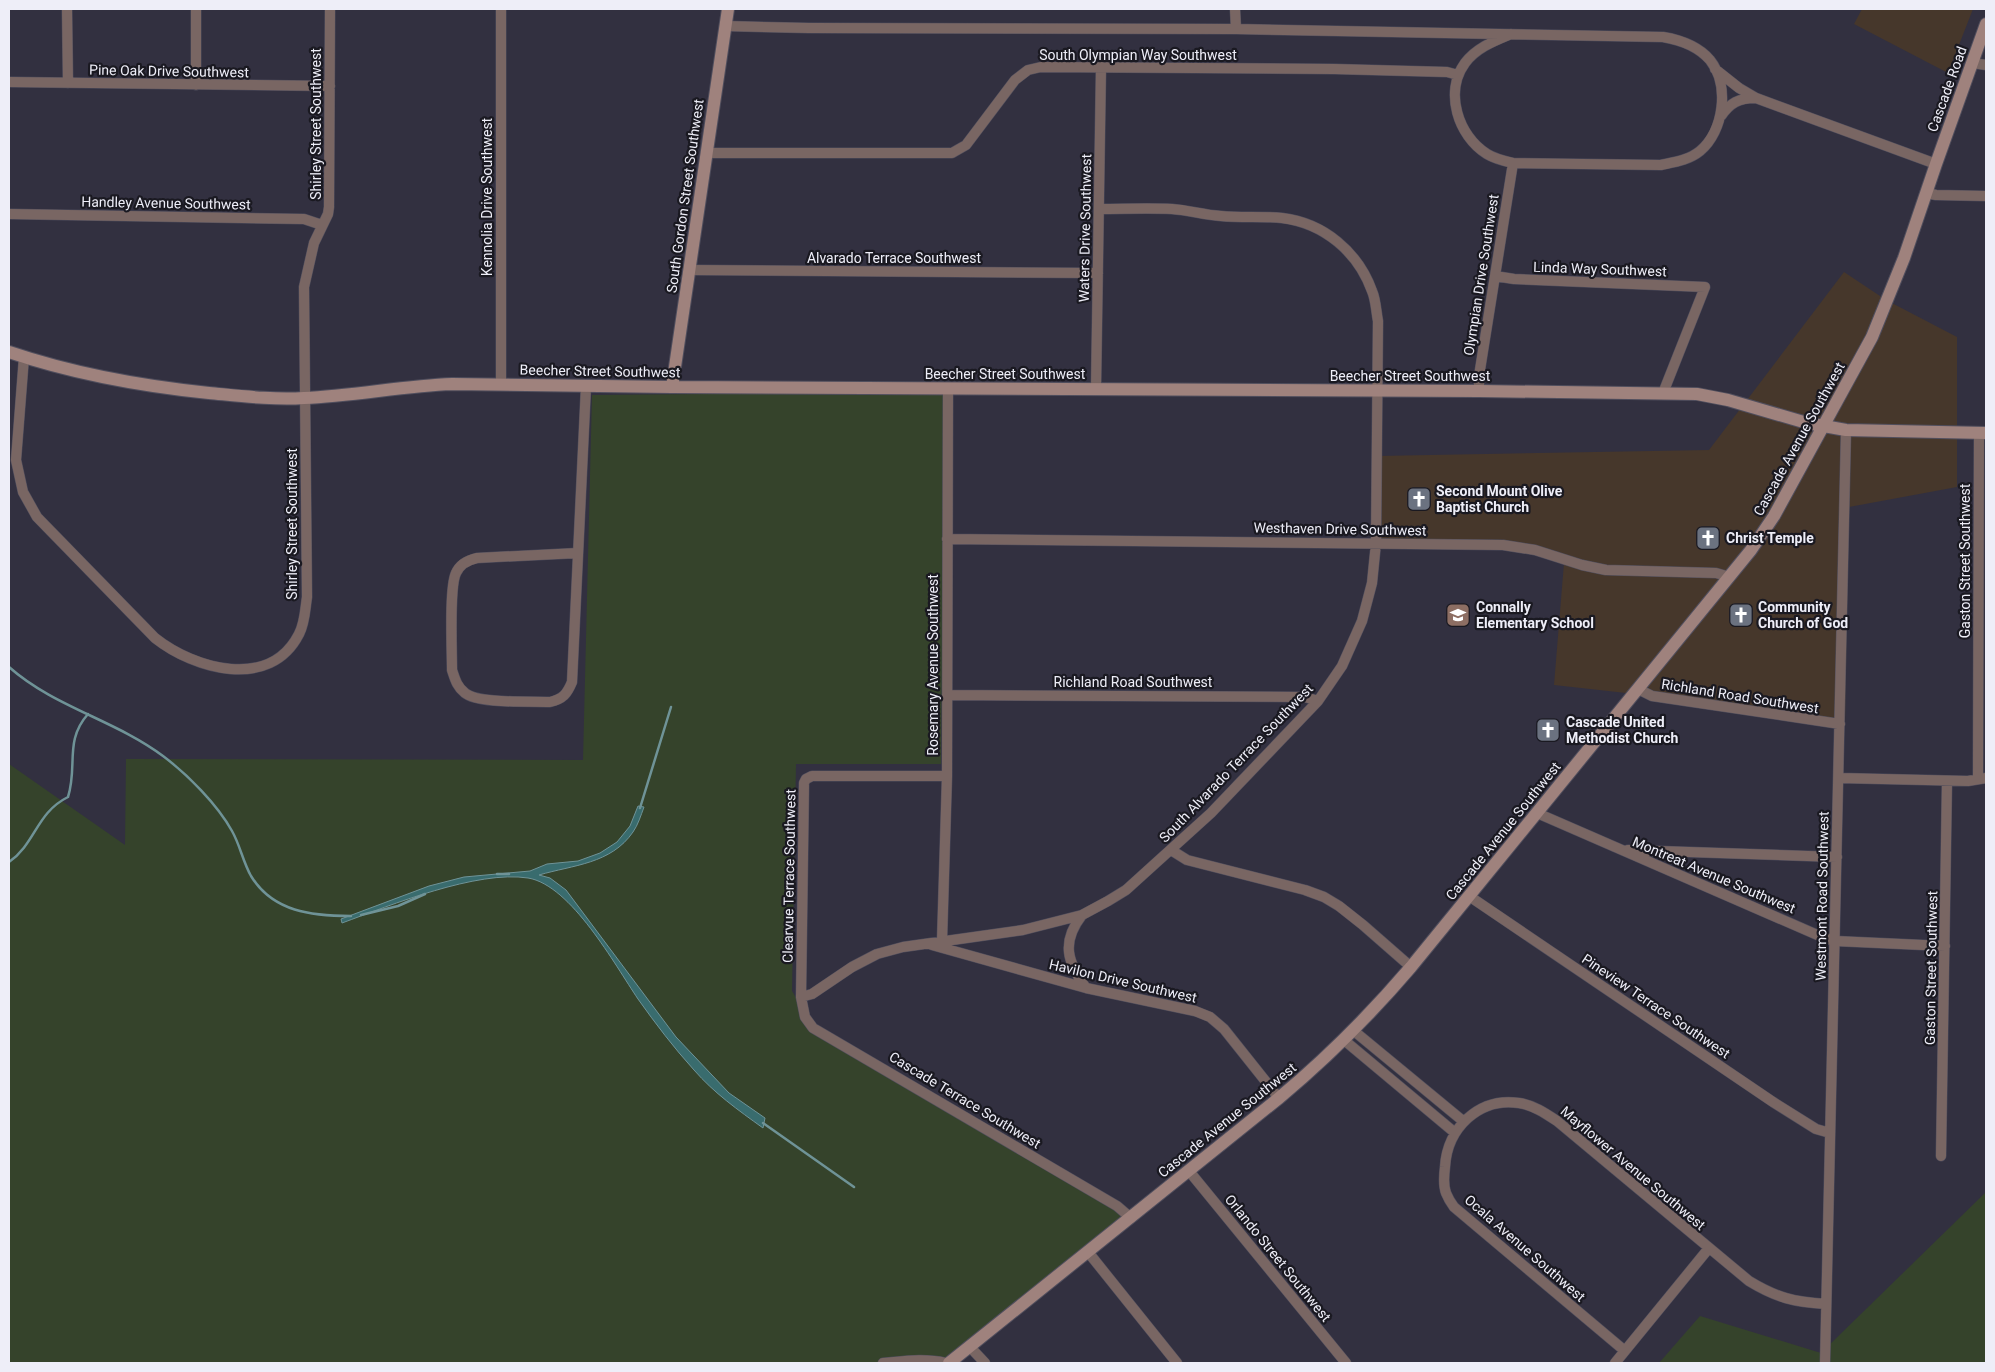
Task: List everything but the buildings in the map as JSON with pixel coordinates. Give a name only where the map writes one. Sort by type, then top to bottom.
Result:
[{"type":"street","points":[[67,9],[68,83]]},
{"type":"street","points":[[196,9],[196,85]]},
{"type":"street","name":"Shirley Street Southwest","points":[[24,357],[16,460],[23,492],[37,517],[155,638],[187,658],[220,668],[248,669],[272,662],[291,646],[303,625],[307,597],[304,287],[314,243],[329,207],[330,9]]},
{"type":"street","name":"Kennolia Drive Southwest","points":[[501,9],[501,384]]},
{"type":"street","name":"South Gordon Street Southwest","points":[[672,387],[728,9]]},
{"type":"street","points":[[1236,9],[1236,29]]},
{"type":"street","name":"Cascade Road","points":[[1936,164],[1986,24]]},
{"type":"street","points":[[725,26],[808,28],[1236,29],[1663,37],[1678,40],[1699,51],[1716,69],[1756,98],[1936,164]]},
{"type":"street","points":[[1510,34],[1476,51],[1465,62],[1458,75],[1454,90],[1455,105],[1468,136],[1488,155],[1513,163],[1661,165],[1680,162],[1700,151],[1714,135],[1721,116],[1720,88],[1716,69]]},
{"type":"street","points":[[1972,63],[1986,65]]},
{"type":"street","name":"South Olympian Way Southwest","points":[[707,153],[952,153],[966,145],[1015,80],[1028,70],[1041,67],[1334,69],[1447,72],[1458,75]]},
{"type":"street","name":"Waters Drive Southwest","points":[[1096,389],[1101,67]]},
{"type":"street","name":"Pine Oak Drive Southwest","points":[[9,82],[330,86]]},
{"type":"street","points":[[1721,116],[1732,104],[1744,98],[1756,98]]},
{"type":"street","name":"Olympian Drive Southwest","points":[[1479,391],[1479,376],[1513,163]]},
{"type":"street","name":"Cascade Avenue Southwest","points":[[948,1363],[1279,1098],[1354,1031],[1411,967],[1730,577],[1774,516],[1825,426],[1872,337],[1889,298],[1936,164]]},
{"type":"street","points":[[1926,193],[1986,196]]},
{"type":"street","points":[[1099,209],[1173,209],[1220,216],[1283,218],[1306,224],[1328,234],[1356,260],[1366,276],[1373,293],[1378,321],[1378,390]]},
{"type":"street","name":"Handley Avenue Southwest","points":[[9,214],[304,219],[322,225]]},
{"type":"street","name":"Alvarado Terrace Southwest","points":[[689,270],[1098,273]]},
{"type":"street","name":"Linda Way Southwest","points":[[1495,276],[1514,279],[1705,287],[1662,394]]},
{"type":"street","name":"Beecher Street Southwest","points":[[9,352],[88,375],[153,387],[244,397],[306,398],[422,385],[501,384],[672,387],[1378,390],[1697,394],[1728,400],[1807,423],[1846,430],[1983,433]]},
{"type":"street","points":[[578,553],[477,558],[468,561],[459,568],[455,574],[453,584],[452,670],[455,682],[464,693],[480,700],[550,702],[559,700],[567,693],[572,682],[586,386]]},
{"type":"street","name":"Rosemary Avenue Southwest","points":[[942,941],[947,776],[948,388]]},
{"type":"street","name":"South Alvarado Terrace Southwest","points":[[800,996],[812,994],[852,967],[877,954],[927,943],[1023,930],[1082,915],[1126,890],[1211,813],[1318,701],[1342,666],[1362,621],[1372,583],[1376,543],[1378,390]]},
{"type":"street","name":"Westmont Road Southwest","points":[[1825,1363],[1846,430]]},
{"type":"street","name":"Gaston Street Southwest","points":[[1982,778],[1983,433]]},
{"type":"street","name":"Westhaven Drive Southwest","points":[[947,539],[1503,545],[1535,550],[1582,565],[1606,570],[1716,573],[1730,577]]},
{"type":"street","name":"Richland Road Southwest","points":[[1638,689],[1652,696],[1840,724]]},
{"type":"street","name":"Richland Road Southwest","points":[[947,695],[1305,696],[1318,701]]},
{"type":"street","name":"Clearvue Terrace Southwest","points":[[800,996],[806,779],[812,776],[947,776]]},
{"type":"street","points":[[1839,778],[1968,781],[1982,778]]},
{"type":"street","name":"Gaston Street Southwest","points":[[1941,1156],[1947,781]]},
{"type":"street","name":"Montreat Avenue Southwest","points":[[1536,813],[1776,918],[1835,941],[1945,946]]},
{"type":"street","points":[[1171,850],[1187,860],[1304,890],[1324,897],[1363,925],[1411,967]]},
{"type":"street","points":[[1621,850],[1837,857]]},
{"type":"street","name":"Pineview Terrace Southwest","points":[[1469,896],[1773,1102],[1816,1130],[1830,1133]]},
{"type":"street","points":[[1082,915],[1071,933],[1068,952],[1073,970],[1086,988]]},
{"type":"street","name":"Havilon Drive Southwest","points":[[927,943],[1086,988],[1195,1011],[1210,1017],[1224,1028],[1279,1098]]},
{"type":"street","name":"Cascade Terrace Southwest","points":[[800,996],[805,1017],[814,1028],[1117,1206],[1131,1218]]},
{"type":"street","points":[[1354,1031],[1463,1121]]},
{"type":"street","points":[[1344,1040],[1454,1132]]},
{"type":"street","name":"Mayflower Avenue Southwest","points":[[1463,1121],[1480,1108],[1500,1103],[1520,1103],[1539,1109],[1557,1121],[1749,1281],[1768,1292],[1796,1302],[1826,1304]]},
{"type":"street","name":"Ocala Avenue Southwest","points":[[1463,1121],[1454,1132],[1445,1153],[1444,1180],[1446,1194],[1454,1207],[1625,1351]]},
{"type":"street","name":"Orlando Street Southwest","points":[[1189,1171],[1346,1363]]},
{"type":"street","points":[[1615,1363],[1709,1248]]},
{"type":"street","points":[[1088,1252],[1177,1363]]},
{"type":"street","points":[[970,1346],[985,1363]]},
{"type":"street","points":[[883,1363],[931,1360],[948,1363]]},
{"type":"shaded area","points":[[1862,9],[1973,9],[1948,73],[1854,24]]},
{"type":"shaded area","points":[[1844,272],[1886,300],[1957,337],[1957,487],[1849,507],[1845,726],[1635,694],[1554,685],[1564,563],[1517,545],[1371,540],[1376,456],[1709,450]]},
{"type":"shaded area","points":[[945,392],[941,764],[796,764],[792,991],[816,1031],[1135,1215],[956,1363],[9,1363],[9,764],[125,845],[126,759],[583,760],[592,395]]},
{"type":"shaded area","points":[[638,806],[644,807],[633,832],[614,851],[590,862],[539,875],[550,878],[566,890],[676,1037],[729,1093],[765,1118],[763,1128],[718,1094],[694,1070],[644,1008],[576,910],[560,895],[544,884],[528,878],[484,879],[434,891],[342,923],[341,919],[429,886],[464,877],[530,871],[547,864],[578,861],[600,853],[617,842],[630,826]]},
{"type":"shaded area","points":[[1986,1192],[1986,1363],[1659,1363],[1700,1316],[1821,1353]]},
{"type":"waterway","points":[[9,667],[45,693],[144,743],[182,772],[210,800],[226,821],[235,836],[251,876],[270,897],[295,910],[322,915],[351,916]]},
{"type":"waterway","points":[[640,808],[671,707]]},
{"type":"waterway","points":[[9,862],[25,846],[49,811],[68,797],[71,786],[76,734],[88,714]]},
{"type":"waterway","points":[[497,874],[509,874]]},
{"type":"waterway","points":[[361,915],[398,906],[425,894]]},
{"type":"waterway","points":[[763,1123],[854,1187]]},
{"type":"place","name":"Second Mount Olive Baptist Church","points":[[1419,499]]},
{"type":"place","name":"Christ Temple","points":[[1708,538]]},
{"type":"place","name":"Connally Elementary School","points":[[1458,615]]},
{"type":"place","name":"Community Church of God","points":[[1741,615]]},
{"type":"place","name":"Cascade United Methodist Church","points":[[1548,730]]}]
